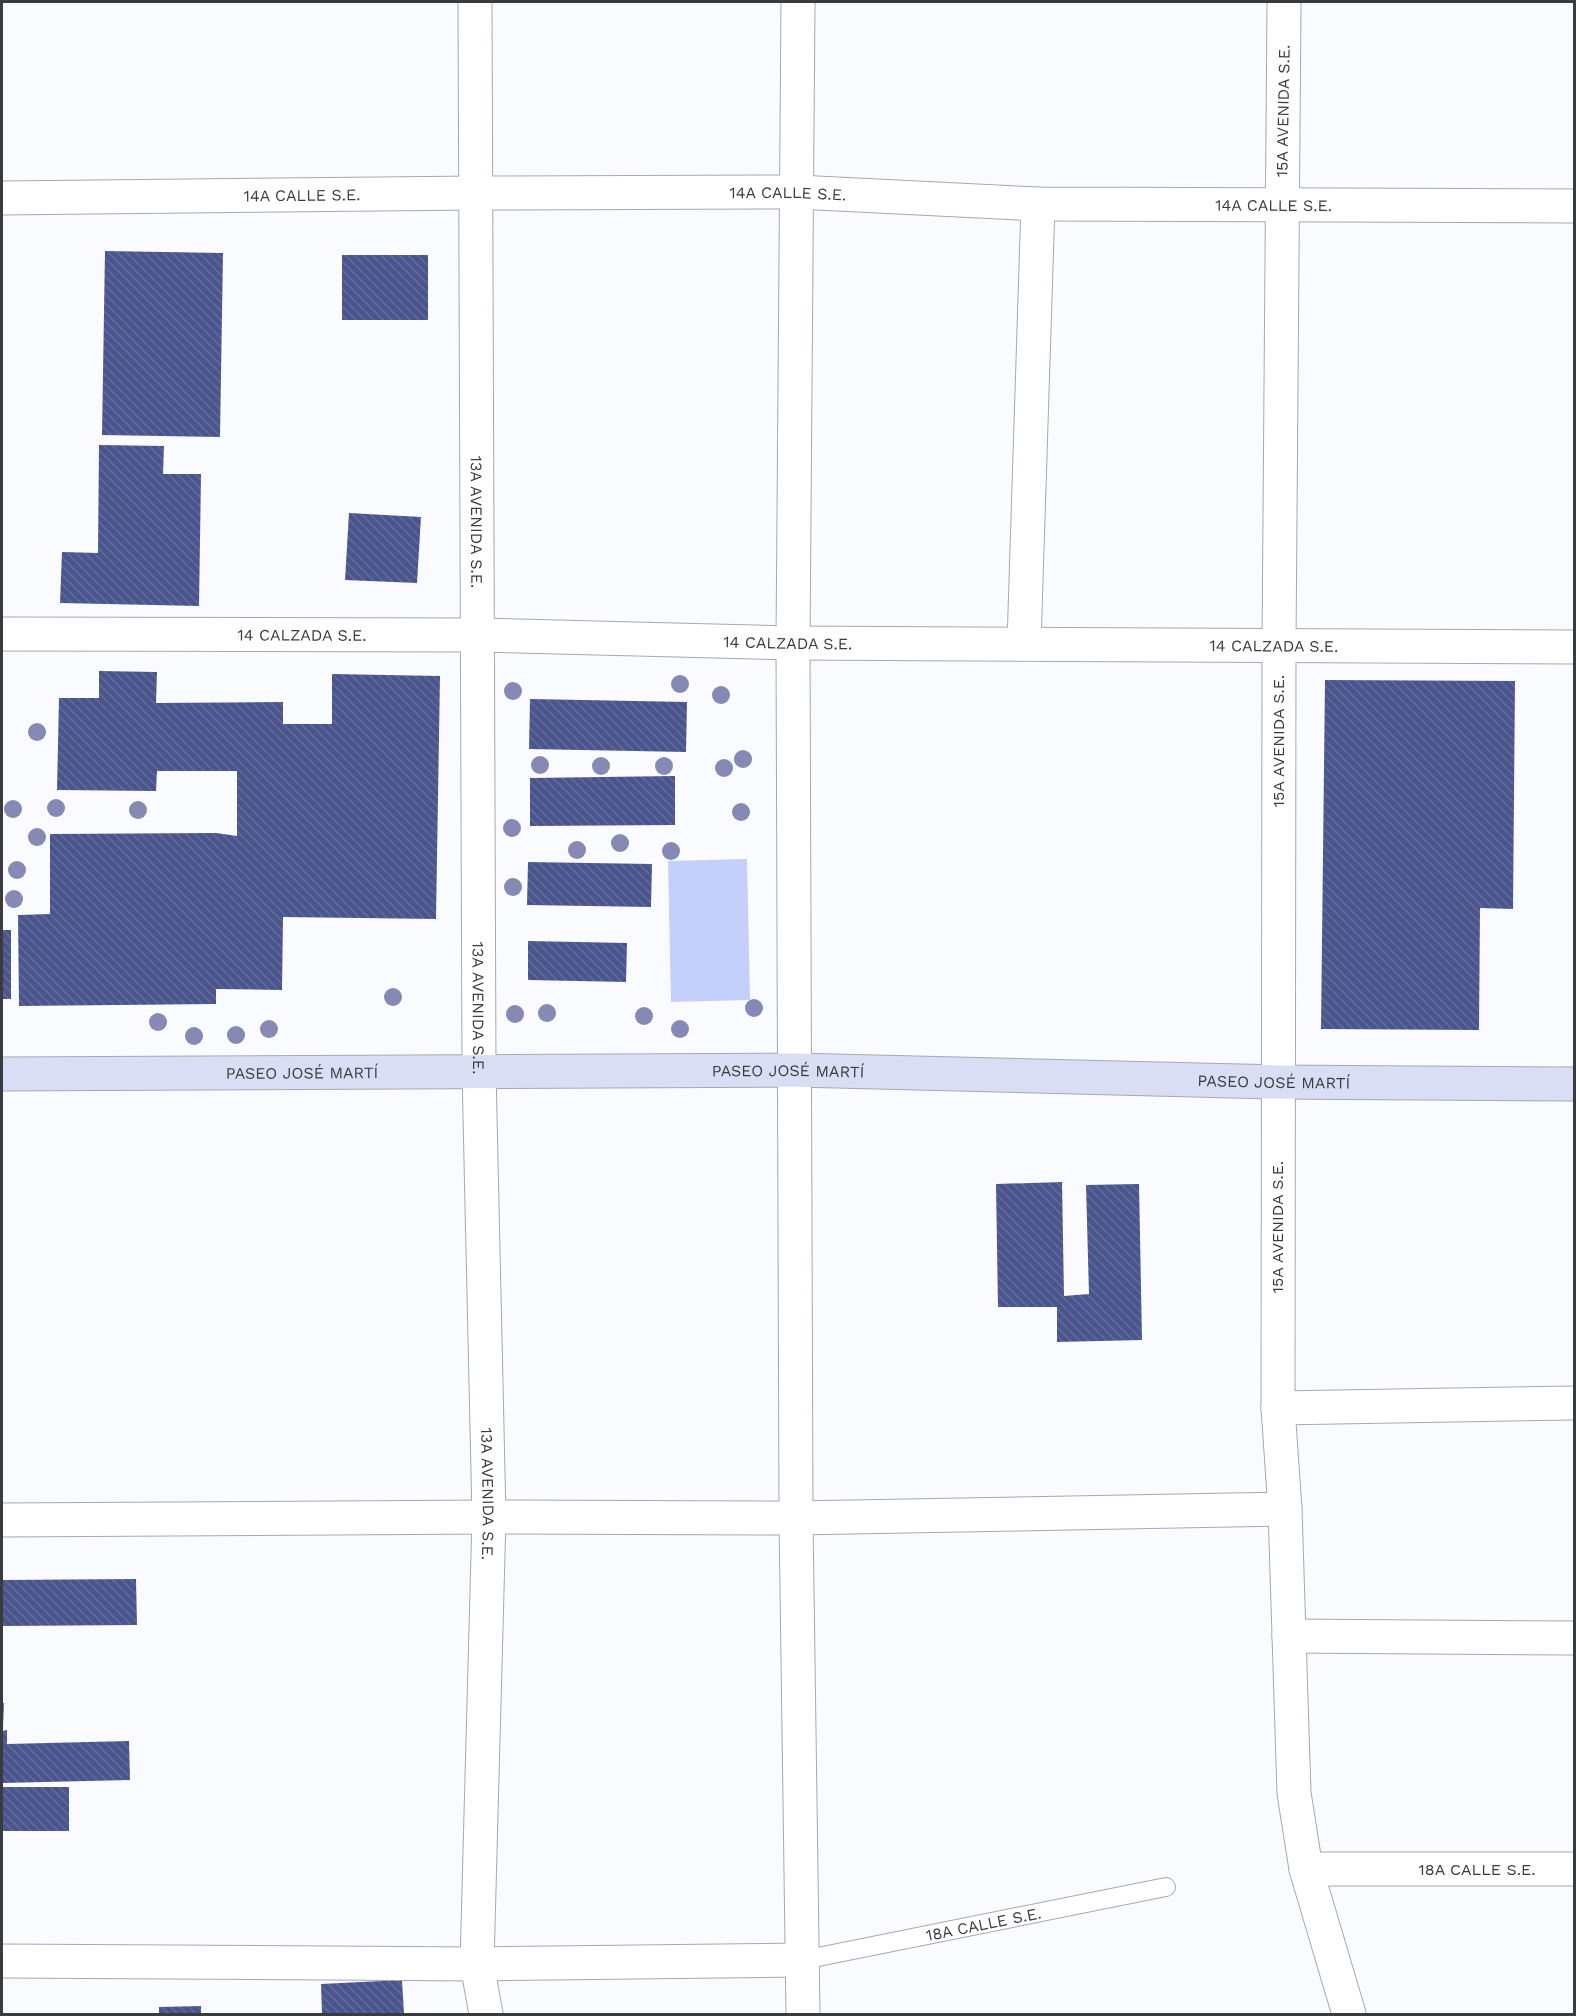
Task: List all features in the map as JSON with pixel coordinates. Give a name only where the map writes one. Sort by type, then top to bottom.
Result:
[{"type":"main road","name":"PASEO JOSÉ MARTÍ","points":[[2,1074],[795,1071],[1277,1082],[1575,1084]]},
{"type":"street","name":"13A AVENIDA S.E.","points":[[476,2],[479,1071],[489,1517],[477,1964],[486,2014]]},
{"type":"street","points":[[798,2],[793,643],[796,1518],[803,2014]]},
{"type":"street","name":"15A AVENIDA S.E.","points":[[1284,2],[1277,1082],[1278,1408],[1285,1509],[1294,1793],[1306,1869],[1349,2014]]},
{"type":"street","name":"14A CALLE S.E.","points":[[2,198],[797,192],[1038,204],[1575,206]]},
{"type":"street","points":[[1024,644],[1038,204]]},
{"type":"street","name":"14 CALZADA S.E.","points":[[2,634],[477,634],[793,643],[1575,647]]},
{"type":"street","points":[[1278,1408],[1575,1403]]},
{"type":"street","points":[[2,1520],[796,1518],[1285,1509]]},
{"type":"street","points":[[1289,1636],[1575,1638]]},
{"type":"street","name":"18A CALLE S.E.","points":[[1306,1869],[1575,1869]]},
{"type":"street","points":[[2,1961],[477,1964],[803,1960]]},
{"type":"lane","name":"18A CALLE S.E.","points":[[803,1960],[1166,1887]]},
{"type":"shaded area","points":[[747,859],[750,1000],[671,1002],[668,861]]},
{"type":"building","points":[[105,251],[223,253],[220,437],[102,435]]},
{"type":"building","points":[[342,255],[428,255],[428,320],[342,320]]},
{"type":"building","points":[[99,445],[164,446],[163,474],[201,474],[199,606],[60,603],[62,552],[98,553]]},
{"type":"building","points":[[349,513],[421,517],[417,583],[345,580]]},
{"type":"building","points":[[99,671],[157,672],[156,703],[283,702],[283,724],[332,724],[332,674],[440,676],[436,919],[283,917],[282,990],[216,989],[216,1004],[19,1006],[18,915],[50,914],[50,834],[216,833],[237,836],[237,771],[157,771],[156,791],[57,790],[59,698],[99,698]]},
{"type":"building","points":[[1325,680],[1515,681],[1513,909],[1480,908],[1479,1030],[1321,1029]]},
{"type":"building","points":[[530,699],[687,702],[686,752],[529,749]]},
{"type":"building","points":[[675,776],[675,825],[530,826],[530,778]]},
{"type":"building","points":[[528,862],[652,864],[651,907],[527,905]]},
{"type":"building","points":[[2,930],[11,930],[11,999],[2,999]]},
{"type":"building","points":[[528,941],[627,943],[626,982],[528,980]]},
{"type":"building","points":[[1062,1182],[1064,1296],[1089,1294],[1086,1185],[1139,1184],[1142,1340],[1057,1342],[1057,1307],[998,1307],[996,1184]]},
{"type":"building","points":[[136,1579],[137,1625],[2,1626],[2,1580]]},
{"type":"building","points":[[2,1703],[4,1703],[3,1727],[2,1727]]},
{"type":"building","points":[[7,1730],[7,1744],[129,1741],[130,1780],[2,1783],[2,1731]]},
{"type":"building","points":[[2,1787],[69,1787],[69,1831],[2,1831]]},
{"type":"building","points":[[402,1980],[404,2014],[322,2014],[321,1984]]},
{"type":"building","points":[[201,2006],[201,2014],[159,2014],[159,2007]]}]
